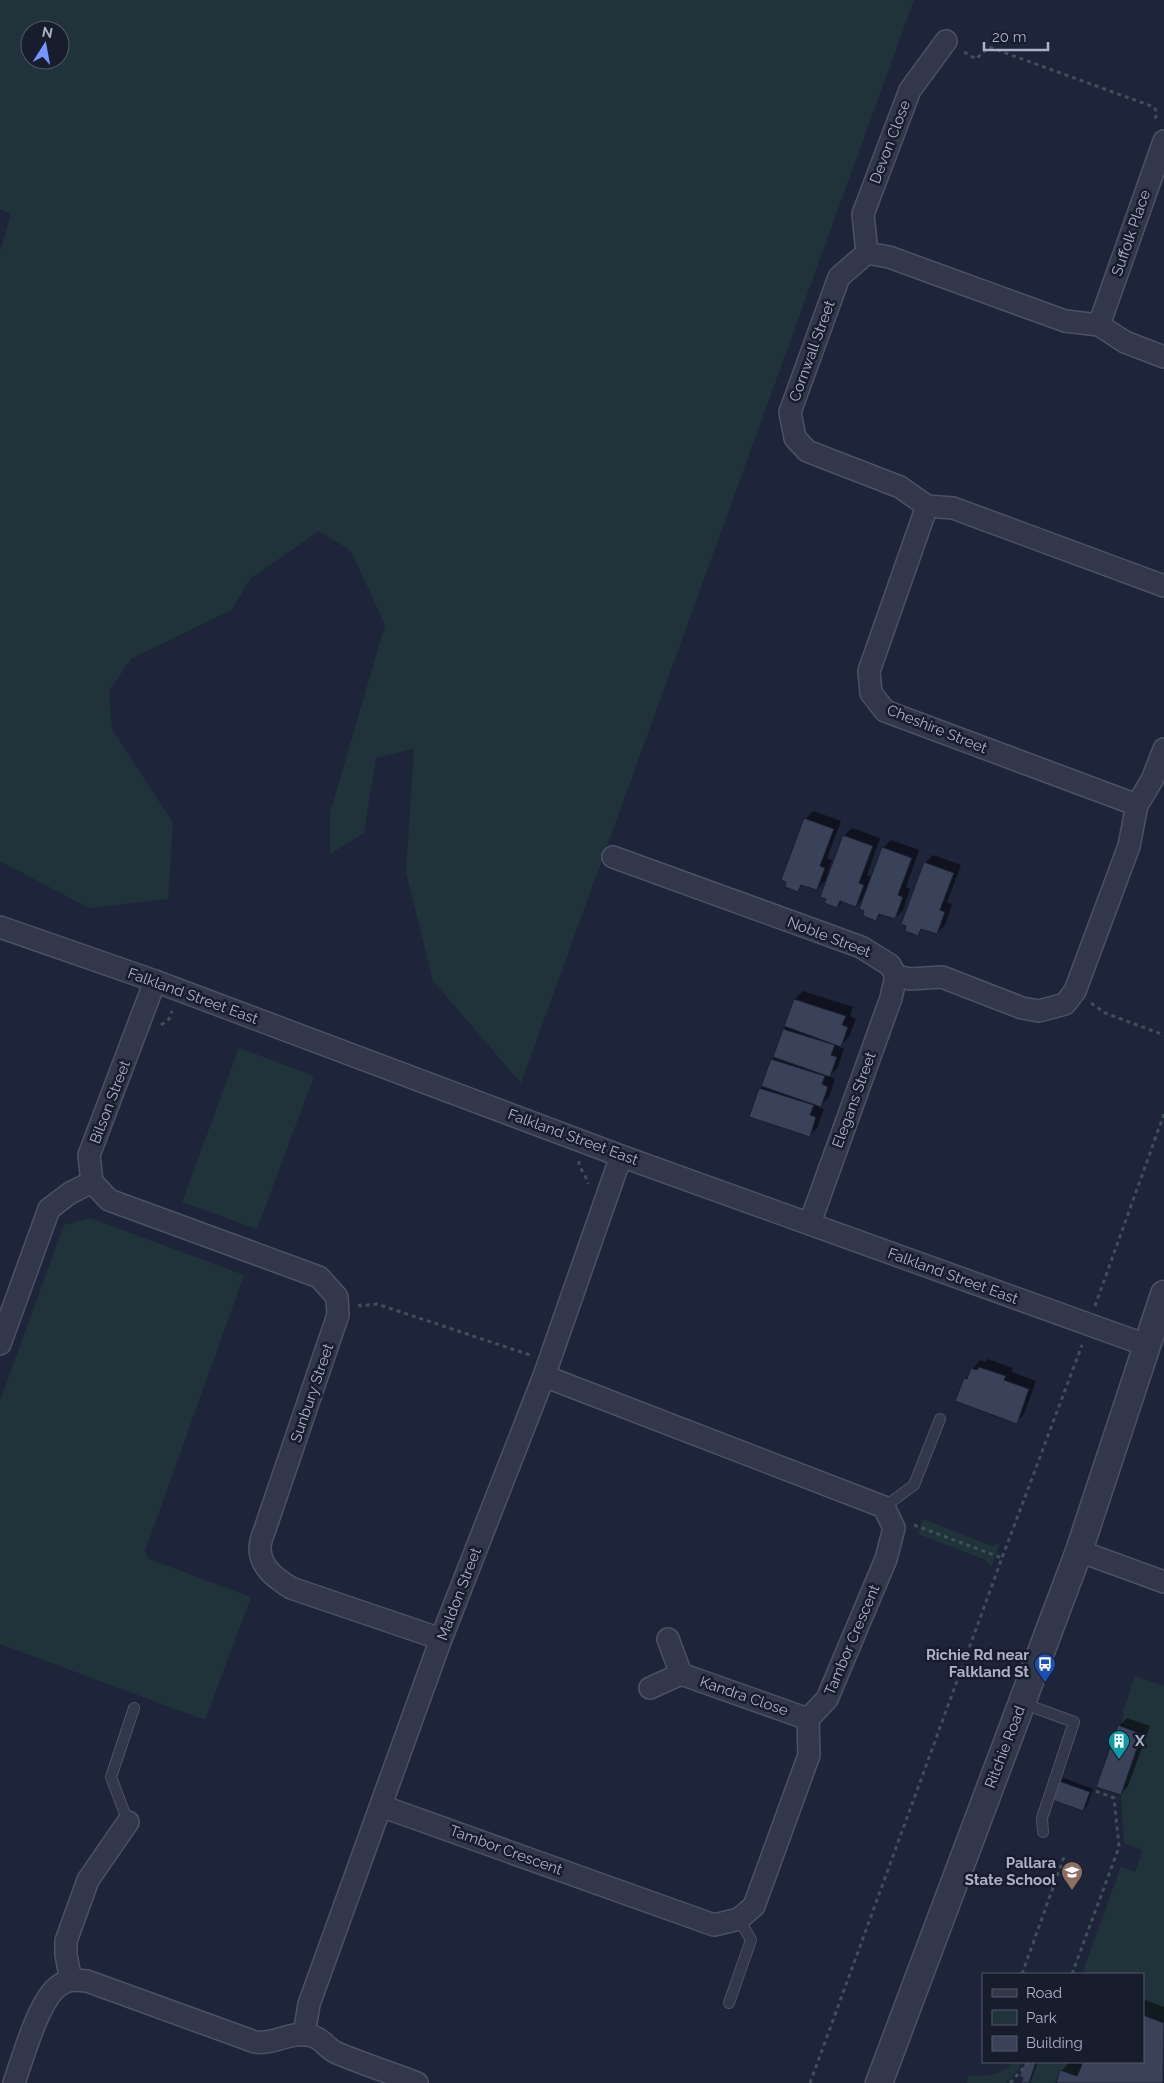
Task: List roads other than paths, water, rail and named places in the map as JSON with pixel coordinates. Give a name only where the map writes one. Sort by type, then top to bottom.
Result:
[{"type":"street","name":"Devon Close","points":[[867,253],[863,214],[910,90],[946,41]]},
{"type":"street","name":"Suffolk Place","points":[[1099,325],[1158,134]]},
{"type":"street","points":[[867,253],[889,256],[1066,321],[1099,325],[1124,342],[1164,357]]},
{"type":"street","name":"Cornwall Street","points":[[867,253],[839,277],[790,412],[796,438],[807,451],[900,487],[926,506]]},
{"type":"street","points":[[926,506],[953,508],[1164,586]]},
{"type":"street","name":"Cheshire Street","points":[[926,506],[869,671],[871,693],[885,711],[1137,805]]},
{"type":"street","points":[[896,976],[910,979],[942,977],[1022,1008],[1039,1011],[1064,1004],[1075,990],[1129,846],[1137,805],[1152,780],[1164,749]]},
{"type":"street","name":"Noble Street","points":[[613,857],[861,947],[890,965],[896,976]]},
{"type":"street","name":"Falkland Street East","points":[[0,927],[155,981],[621,1156],[1146,1346]]},
{"type":"street","name":"Elegans Street","points":[[810,1223],[891,998],[896,976]]},
{"type":"street","name":"Bilson Street","points":[[92,1182],[89,1156],[155,981]]},
{"type":"street","name":"Maldon Street","points":[[304,2035],[309,2004],[540,1367],[621,1156]]},
{"type":"street","points":[[0,1344],[48,1209],[92,1182]]},
{"type":"street","name":"Sunbury Street","points":[[92,1182],[109,1200],[319,1277],[337,1296],[338,1315],[265,1528],[260,1548],[265,1566],[275,1578],[292,1588],[441,1639]]},
{"type":"street","name":"Ritchie Road","points":[[879,2083],[1079,1551],[1164,1294]]},
{"type":"street","points":[[540,1367],[884,1507]]},
{"type":"street","name":"Tambor Crescent","points":[[808,1719],[828,1699],[886,1559],[894,1528],[884,1507]]},
{"type":"street","points":[[1079,1551],[1164,1582]]},
{"type":"street","name":"Kandra Close","points":[[668,1639],[681,1674]]},
{"type":"street","name":"Kandra Close","points":[[650,1688],[681,1674],[808,1719]]},
{"type":"street","points":[[738,1919],[754,1906],[809,1755],[808,1719]]},
{"type":"street","name":"Tambor Crescent","points":[[381,1806],[714,1925],[738,1919]]},
{"type":"street","points":[[71,1980],[66,1954],[66,1941],[88,1880],[128,1822]]},
{"type":"street","points":[[14,2083],[44,2002],[60,1984],[71,1980],[86,1981],[255,2042],[263,2043],[294,2035],[318,2038],[336,2053],[417,2083]]},
{"type":"lane","points":[[884,1507],[914,1485],[940,1419]]},
{"type":"lane","points":[[1022,1703],[1074,1722],[1042,1818],[1043,1832]]},
{"type":"lane","points":[[128,1822],[111,1777],[134,1708]]},
{"type":"lane","points":[[728,2003],[751,1940],[738,1919]]},
{"type":"place","name":"Richie Rd near Falkland St","points":[[1045,1683]]},
{"type":"place","name":"X","points":[[1119,1760]]},
{"type":"place","name":"Pallara State School","points":[[1072,1891]]}]
